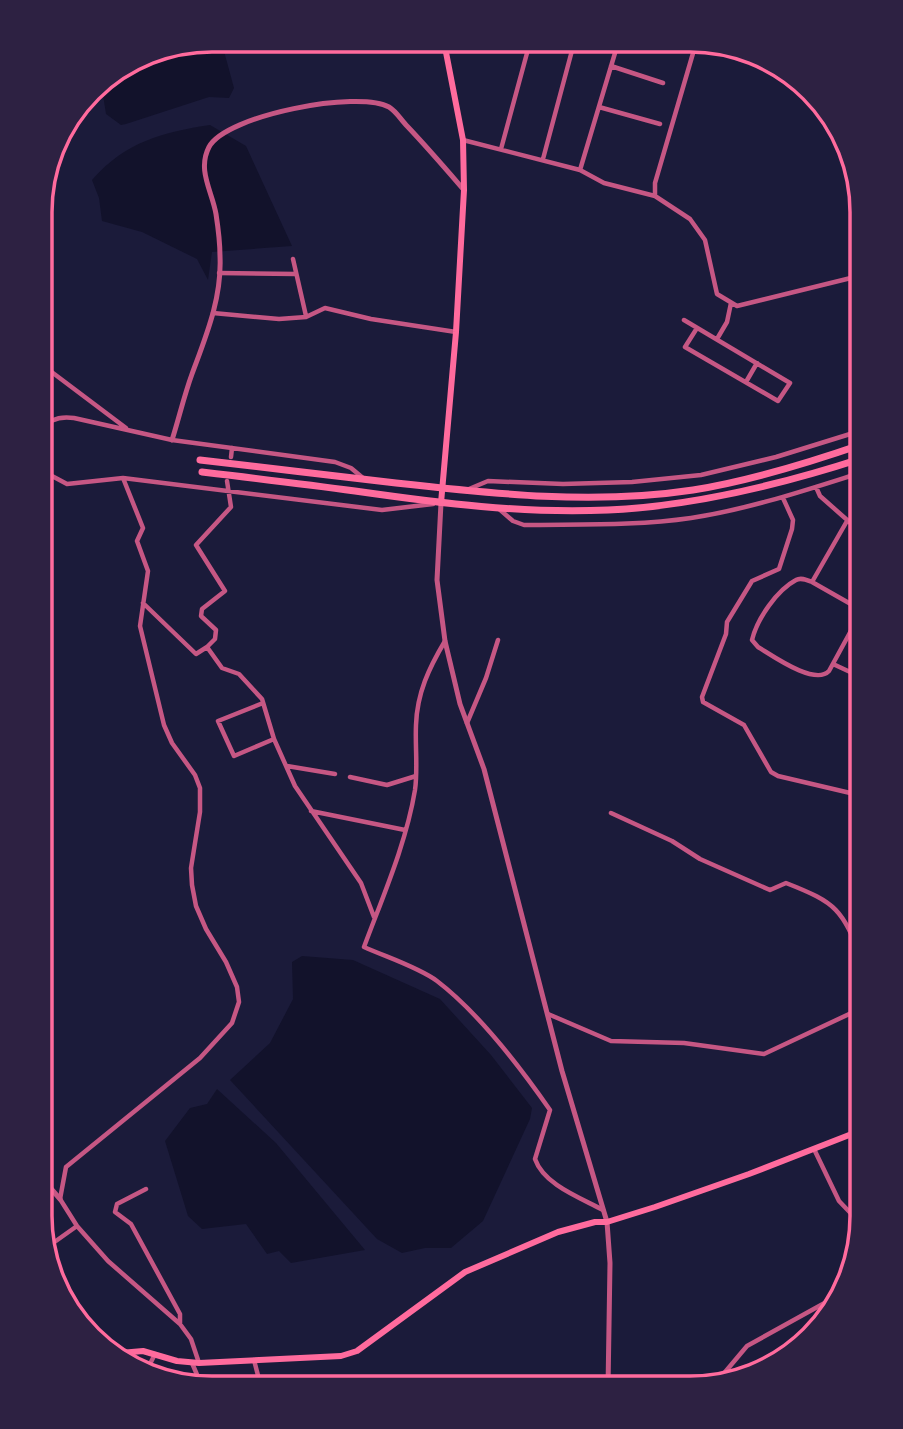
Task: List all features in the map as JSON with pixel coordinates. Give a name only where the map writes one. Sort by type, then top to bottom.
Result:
[{"type":"highway","points":[[200,460],[465,491],[545,498],[622,497],[684,491],[761,475],[850,448]]},
{"type":"highway","points":[[202,472],[441,503],[552,511],[673,505],[752,490],[850,462]]},
{"type":"main road","points":[[441,503],[456,332],[464,190],[463,140],[446,52]]},
{"type":"main road","points":[[128,1352],[143,1351],[195,1363],[341,1356],[357,1351],[465,1272],[558,1232],[595,1222],[607,1222],[749,1174],[850,1135]]},
{"type":"street","points":[[501,149],[527,52]]},
{"type":"street","points":[[543,159],[573,52]]},
{"type":"street","points":[[580,170],[615,52]]},
{"type":"street","points":[[654,196],[655,183],[693,52]]},
{"type":"street","points":[[611,66],[663,83]]},
{"type":"street","points":[[172,440],[213,313],[220,258],[216,213],[204,173],[209,145],[219,136],[238,126],[281,111],[337,102],[365,101],[389,107],[464,190]]},
{"type":"street","points":[[599,107],[660,124]]},
{"type":"street","points":[[463,140],[543,159],[580,170],[604,183],[654,196],[690,219],[705,240],[717,294],[737,306],[850,278]]},
{"type":"street","points":[[293,259],[306,317]]},
{"type":"street","points":[[219,273],[296,274]]},
{"type":"street","points":[[717,339],[727,322],[732,303]]},
{"type":"street","points":[[213,313],[279,319],[306,317],[325,308],[372,319],[456,332]]},
{"type":"street","points":[[684,320],[790,383],[778,401],[685,347],[697,328]]},
{"type":"street","points":[[746,382],[757,363]]},
{"type":"street","points":[[52,372],[129,430]]},
{"type":"street","points":[[52,421],[63,417],[172,440],[335,462],[351,468],[364,479]]},
{"type":"street","points":[[465,491],[488,481],[563,484],[632,482],[701,475],[776,457],[850,434]]},
{"type":"street","points":[[231,457],[232,448]]},
{"type":"street","points":[[52,476],[67,484],[123,478],[382,510],[441,503],[437,580],[444,641],[467,723],[484,769],[581,1138],[607,1222],[610,1263],[609,1376]]},
{"type":"street","points":[[498,508],[513,521],[524,525],[599,524],[690,518],[783,498],[850,476]]},
{"type":"street","points":[[60,1199],[66,1167],[200,1058],[232,1023],[239,1002],[232,975],[196,906],[191,868],[200,812],[200,788],[195,775],[172,743],[164,725],[140,626],[148,571],[137,541],[143,528],[123,478]]},
{"type":"street","points":[[143,603],[197,654],[215,639],[216,630],[201,616],[202,609],[225,591],[196,545],[231,507],[228,481]]},
{"type":"street","points":[[817,487],[820,496],[850,523]]},
{"type":"street","points":[[783,498],[793,520],[779,569],[752,580],[727,622],[726,634],[702,697],[703,702],[744,725],[771,772],[850,793]]},
{"type":"street","points":[[812,582],[847,521]]},
{"type":"street","points":[[850,604],[812,582],[796,580],[775,598],[752,639],[758,647],[809,675],[826,675],[850,635]]},
{"type":"street","points":[[467,723],[498,640]]},
{"type":"street","points":[[444,641],[425,676],[418,701],[416,787],[405,830],[364,947],[435,979],[462,1003],[523,1072],[550,1110],[535,1159],[537,1167],[555,1184],[603,1210]]},
{"type":"street","points":[[207,647],[222,668],[239,674],[251,685],[263,703],[286,766],[310,811],[361,883],[374,918]]},
{"type":"street","points":[[833,664],[850,672]]},
{"type":"street","points":[[263,703],[218,721],[234,756],[274,739]]},
{"type":"street","points":[[286,766],[335,774]]},
{"type":"street","points":[[350,777],[387,785],[416,776]]},
{"type":"street","points":[[310,811],[405,830]]},
{"type":"street","points":[[611,813],[672,841],[700,859],[770,890],[786,884],[821,897],[842,916],[850,929]]},
{"type":"street","points":[[548,1014],[611,1041],[684,1043],[764,1054],[850,1013]]},
{"type":"street","points":[[814,1149],[839,1201],[850,1212]]},
{"type":"street","points":[[146,1189],[117,1204],[115,1212],[131,1224],[180,1314],[180,1324]]},
{"type":"street","points":[[52,1190],[77,1226],[108,1261],[180,1324],[191,1339],[198,1375]]},
{"type":"street","points":[[55,1242],[77,1226]]},
{"type":"street","points":[[725,1372],[747,1346],[825,1303]]},
{"type":"street","points":[[150,1364],[155,1354]]},
{"type":"street","points":[[254,1360],[258,1376]]},
{"type":"shaded area","points":[[224,52],[234,88],[229,98],[209,97],[121,125],[106,114],[103,96],[132,74],[171,58]]},
{"type":"shaded area","points":[[210,125],[246,146],[292,246],[212,252],[208,280],[197,259],[142,232],[102,221],[99,198],[92,180],[118,156],[146,141],[176,131]]},
{"type":"shaded area","points":[[302,956],[353,960],[440,999],[491,1055],[532,1108],[530,1119],[483,1221],[451,1248],[425,1248],[402,1253],[377,1239],[230,1080],[270,1043],[293,999],[292,962]]},
{"type":"shaded area","points":[[217,1089],[276,1143],[365,1250],[291,1263],[279,1251],[267,1254],[246,1224],[202,1229],[188,1216],[165,1141],[190,1108],[207,1104]]}]
